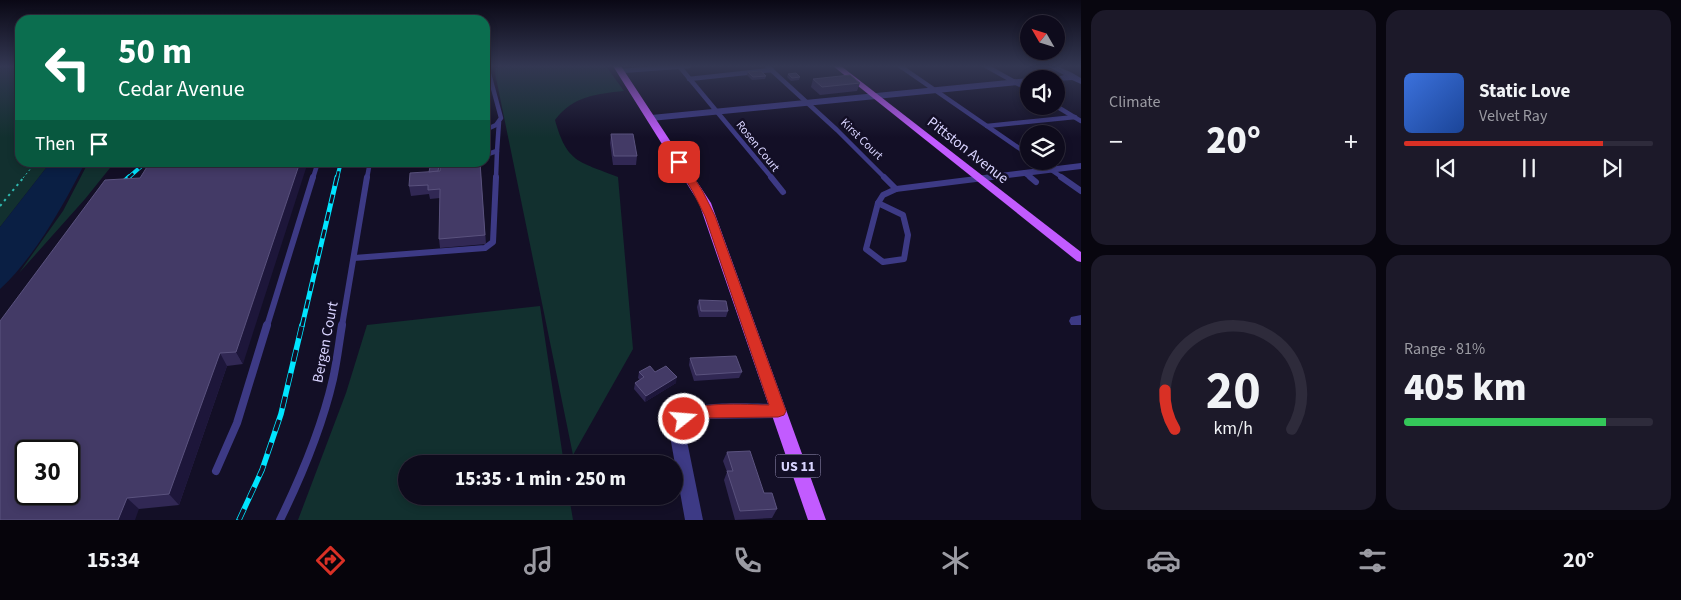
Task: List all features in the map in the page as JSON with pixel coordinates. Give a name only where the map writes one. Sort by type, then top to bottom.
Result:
[{"type":"main road","name":"US 11","points":[[633,90],[698,192],[710,216],[817,520]]},
{"type":"main road","name":"Pittston Avenue","points":[[868,90],[1081,258]]},
{"type":"street","points":[[651,118],[931,90]]},
{"type":"street","points":[[1065,168],[1081,166]]},
{"type":"street","points":[[896,189],[1050,170]]},
{"type":"street","points":[[694,520],[678,441],[679,430],[684,419],[694,413],[701,412],[778,411]]},
{"type":"lane","points":[[354,258],[470,250],[485,248],[493,242],[500,114],[494,90]]},
{"type":"lane","name":"Rosen Court","points":[[699,90],[783,192]]},
{"type":"lane","name":"Kirst Court","points":[[794,90],[896,189]]},
{"type":"lane","points":[[934,90],[1020,149]]},
{"type":"lane","points":[[1065,111],[1081,121]]},
{"type":"lane","points":[[987,126],[1075,117]]},
{"type":"lane","points":[[490,127],[499,122]]},
{"type":"lane","points":[[490,153],[497,151]]},
{"type":"lane","points":[[216,471],[237,423],[316,167]]},
{"type":"lane","name":"Bergen Court","points":[[280,520],[318,431],[334,379],[369,167]]},
{"type":"lane","points":[[1050,170],[1081,191]]},
{"type":"lane","points":[[1024,173],[1036,182]]},
{"type":"lane","points":[[878,203],[903,215],[908,235],[904,260],[890,264],[877,261],[866,249],[878,203],[883,195],[896,189]]},
{"type":"path","points":[[0,206],[32,167]]},
{"type":"green space","points":[[0,90],[15,90],[15,167],[47,167],[0,227]]},
{"type":"green space","points":[[499,90],[624,91],[604,93],[577,101],[555,120],[564,145],[576,159],[618,177],[633,349],[573,455]]},
{"type":"green space","points":[[86,167],[111,167],[19,273],[63,211]]},
{"type":"green space","points":[[540,306],[563,455],[398,455],[398,505],[570,505],[573,520],[298,520],[346,393],[367,325]]},
{"type":"water","points":[[47,167],[83,167],[37,246],[0,289],[0,227]]},
{"type":"building","points":[[611,134],[633,134],[637,156],[614,156]]},
{"type":"building","points":[[147,167],[298,167],[236,352],[220,353],[169,494],[127,498],[118,520],[0,520],[0,321],[105,180],[140,178]]},
{"type":"building","points":[[430,167],[439,167],[438,171],[429,172]]},
{"type":"building","points":[[440,167],[480,167],[485,235],[439,239],[440,189],[428,190],[428,185],[409,186],[410,173],[440,171]]},
{"type":"building","points":[[699,300],[726,301],[728,311],[701,311]]},
{"type":"building","points":[[736,356],[742,372],[696,375],[690,358]]},
{"type":"building","points":[[650,366],[655,372],[666,366],[677,377],[646,396],[635,383],[644,377],[639,372]]},
{"type":"building","points":[[750,451],[764,493],[772,493],[777,509],[740,511],[727,471],[733,471],[727,452]]},
{"type":"railway","points":[[128,178],[140,167]]},
{"type":"railway","points":[[337,178],[340,167]]},
{"type":"railway","points":[[118,187],[129,177]]},
{"type":"railway","points":[[302,326],[337,177]]},
{"type":"railway","points":[[239,520],[262,470],[281,414],[302,325]]},
{"type":"route","points":[[679,162],[705,203],[778,411],[701,412],[688,415],[684,419]]}]
